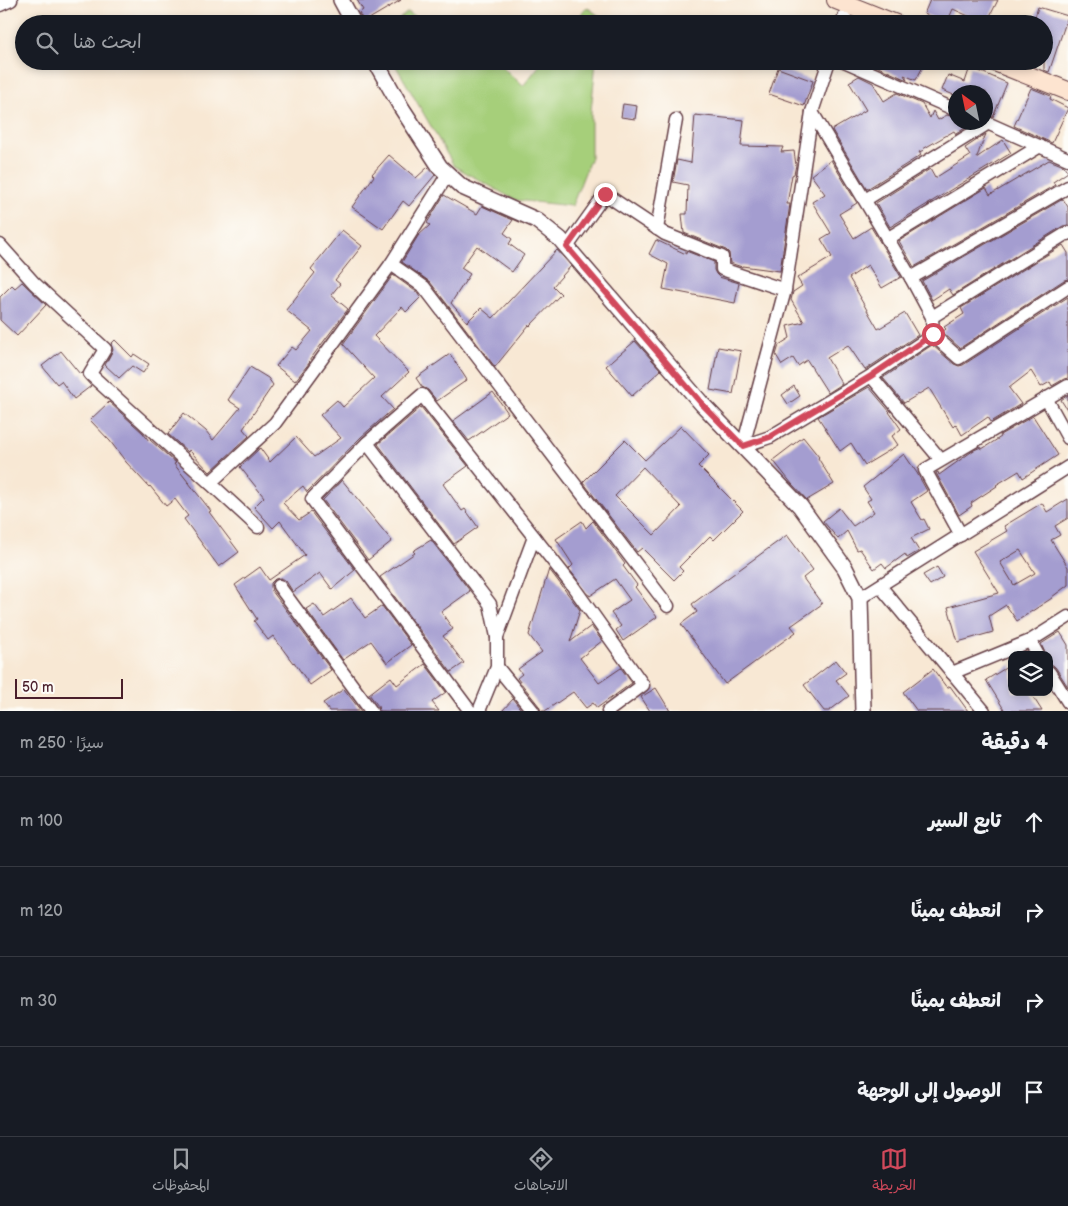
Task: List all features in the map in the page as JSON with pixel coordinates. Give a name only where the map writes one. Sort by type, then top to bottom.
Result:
[{"type":"main road","points":[[842,2],[874,15]]},
{"type":"main road","points":[[1015,70],[1068,91]]},
{"type":"street","points":[[0,5],[11,0]]},
{"type":"street","points":[[341,0],[349,15]]},
{"type":"street","points":[[842,2],[842,15]]},
{"type":"street","points":[[380,70],[400,107],[440,167],[462,187],[536,220],[560,239],[695,396],[800,506],[845,568],[860,598],[863,711]]},
{"type":"street","points":[[743,446],[785,290],[812,112],[826,70]]},
{"type":"street","points":[[865,70],[948,106]]},
{"type":"street","points":[[812,112],[911,278],[932,317],[933,334],[959,358],[1068,288]]},
{"type":"street","points":[[657,228],[676,120]]},
{"type":"street","points":[[993,126],[1068,159]]},
{"type":"street","points":[[864,200],[975,130]]},
{"type":"street","points":[[887,238],[1040,146]]},
{"type":"street","points":[[210,483],[275,423],[391,264],[448,174]]},
{"type":"street","points":[[911,278],[1068,187]]},
{"type":"street","points":[[567,247],[605,194],[665,234],[722,257],[722,269],[785,290]]},
{"type":"street","points":[[932,317],[1068,234]]},
{"type":"street","points":[[0,245],[34,283],[105,349],[90,374],[258,527]]},
{"type":"street","points":[[391,264],[424,287],[668,606]]},
{"type":"street","points":[[743,446],[770,437],[871,376],[933,334]]},
{"type":"street","points":[[871,376],[941,460]]},
{"type":"street","points":[[961,535],[925,470],[1068,386]]},
{"type":"street","points":[[470,711],[312,499],[367,443],[422,395],[572,584],[643,685],[608,711]]},
{"type":"street","points":[[1046,398],[1068,438]]},
{"type":"street","points":[[367,443],[490,604],[497,637],[497,667],[480,711]]},
{"type":"street","points":[[860,598],[1068,467]]},
{"type":"street","points":[[497,637],[534,537]]},
{"type":"street","points":[[278,586],[371,711]]},
{"type":"street","points":[[880,586],[984,711]]},
{"type":"street","points":[[952,673],[1030,641],[1068,617]]},
{"type":"street","points":[[1030,641],[1036,651]]},
{"type":"street","points":[[497,667],[533,711]]},
{"type":"street","points":[[1053,678],[1068,702]]},
{"type":"green space","points":[[587,7],[598,15],[580,15]]},
{"type":"green space","points":[[398,70],[506,70],[523,86],[536,70],[595,70],[591,111],[591,157],[572,206],[515,200],[454,166]]},
{"type":"building","points":[[357,0],[401,0],[376,15],[360,15],[359,13],[363,10]]},
{"type":"building","points":[[930,0],[998,0],[990,15],[966,15],[953,9],[950,15],[924,14]]},
{"type":"building","points":[[1038,7],[1068,16],[1053,60],[1053,15],[1036,15]]},
{"type":"building","points":[[777,70],[783,70],[813,81],[804,106],[769,94]]},
{"type":"building","points":[[885,70],[921,70],[916,80],[904,75],[907,80]]},
{"type":"building","points":[[969,70],[977,70],[1007,83],[993,117],[993,85],[948,85],[948,93],[942,90],[948,75],[965,82]]},
{"type":"building","points":[[859,76],[873,83],[884,101],[897,93],[922,104],[930,118],[933,111],[938,120],[948,115],[948,130],[962,130],[956,134],[954,131],[923,149],[919,152],[921,155],[867,189],[832,130],[866,110],[849,82]]},
{"type":"building","points":[[1031,88],[1051,96],[1050,99],[1068,108],[1052,143],[1014,126]]},
{"type":"building","points":[[623,104],[637,106],[635,119],[621,117]]},
{"type":"building","points":[[695,115],[744,120],[741,146],[783,147],[781,152],[794,151],[796,165],[792,175],[787,204],[790,204],[780,271],[742,267],[730,263],[729,253],[726,250],[684,233],[682,214],[687,214],[688,185],[673,182],[677,160],[691,163]]},
{"type":"building","points":[[986,134],[976,158],[1003,140],[1011,153],[890,227],[876,203],[930,169],[935,178],[970,156],[965,148]]},
{"type":"building","points":[[389,155],[416,178],[428,167],[435,175],[409,206],[403,201],[383,229],[352,207],[374,176],[372,174]]},
{"type":"building","points":[[831,160],[857,203],[839,214],[854,238],[871,227],[901,277],[882,288],[868,265],[849,278],[878,329],[905,313],[918,335],[865,370],[848,345],[827,358],[842,384],[828,393],[807,360],[798,366],[793,358],[782,365],[776,355],[779,345],[790,338],[787,326],[804,322],[791,300],[793,292],[802,286],[797,278],[832,257],[821,239],[831,233],[812,202],[825,194],[811,175]]},
{"type":"building","points":[[1049,160],[1064,166],[1068,172],[1053,182],[1055,185],[914,267],[899,241],[986,188],[990,195]]},
{"type":"building","points":[[444,195],[477,214],[482,206],[513,220],[504,233],[512,239],[509,244],[524,255],[512,272],[477,246],[461,268],[470,274],[451,303],[467,322],[481,308],[493,318],[557,250],[571,266],[553,286],[561,294],[529,325],[495,367],[430,282],[402,262],[418,236],[430,225],[427,223]]},
{"type":"building","points":[[1063,199],[1068,207],[1068,225],[1063,226],[953,295],[949,289],[932,300],[922,281]]},
{"type":"building","points":[[342,230],[362,246],[335,280],[340,284],[331,295],[348,309],[295,381],[276,366],[292,347],[296,350],[312,331],[286,310],[315,273],[311,269]]},
{"type":"building","points":[[656,240],[686,254],[686,251],[714,262],[714,270],[719,277],[739,283],[735,303],[663,289],[668,264],[649,254]]},
{"type":"building","points":[[1063,245],[1068,253],[1068,279],[960,348],[942,332],[946,329],[944,327],[964,314],[961,308]]},
{"type":"building","points":[[393,275],[421,297],[406,312],[402,307],[374,336],[409,372],[382,397],[393,409],[361,437],[307,492],[303,486],[283,503],[299,520],[311,512],[355,570],[332,589],[320,573],[293,592],[282,578],[275,579],[271,583],[272,591],[331,670],[310,685],[273,636],[268,640],[254,621],[257,619],[235,585],[260,567],[269,580],[305,555],[280,521],[273,528],[254,507],[264,497],[240,467],[260,448],[270,462],[296,437],[314,457],[341,438],[320,415],[337,400],[343,407],[374,378],[343,344]]},
{"type":"building","points":[[22,282],[46,305],[17,336],[0,320],[0,297],[12,285],[15,288]]},
{"type":"building","points":[[1068,297],[1068,378],[1052,386],[1050,382],[1041,387],[1031,371],[1009,388],[1021,404],[991,422],[988,417],[962,435],[956,424],[953,427],[929,388],[904,403],[883,378],[932,345],[954,364],[963,365]]},
{"type":"building","points":[[115,340],[132,357],[134,354],[149,364],[143,373],[132,366],[119,378],[105,365],[113,350],[111,344]]},
{"type":"building","points":[[635,341],[661,370],[632,396],[606,366]]},
{"type":"building","points":[[718,347],[741,351],[733,394],[710,390]]},
{"type":"building","points":[[61,351],[80,374],[82,372],[83,377],[91,386],[74,399],[61,381],[57,384],[42,366]]},
{"type":"building","points":[[450,354],[467,380],[437,401],[428,390],[422,387],[416,378]]},
{"type":"building","points":[[250,367],[268,378],[273,385],[243,429],[249,436],[210,472],[189,450],[188,452],[168,434],[184,413],[206,431],[213,440],[240,408],[228,400]]},
{"type":"building","points":[[794,386],[800,396],[788,404],[782,395]]},
{"type":"building","points":[[869,387],[890,412],[901,429],[892,436],[898,445],[865,465],[851,443],[840,451],[818,417]]},
{"type":"building","points":[[493,392],[508,413],[469,441],[453,421]]},
{"type":"building","points":[[1068,395],[1068,411],[1061,400]]},
{"type":"building","points":[[109,402],[143,433],[149,441],[176,463],[174,464],[211,511],[209,512],[239,552],[219,567],[184,519],[188,516],[175,499],[166,506],[150,486],[126,462],[110,441],[90,420]]},
{"type":"building","points":[[421,407],[468,466],[443,484],[462,511],[465,509],[478,527],[454,544],[378,444]]},
{"type":"building","points":[[1033,416],[1058,455],[1023,478],[1019,471],[971,503],[972,506],[959,515],[936,473],[938,472],[939,475],[974,450],[981,447],[982,449],[1001,437],[1000,435]]},
{"type":"building","points":[[681,426],[709,455],[698,466],[743,511],[714,540],[710,536],[679,567],[683,571],[674,580],[642,548],[637,552],[583,482],[625,440],[645,460]],"holes":[[[643,467],[681,507],[654,535],[615,496]]]},
{"type":"building","points":[[803,437],[819,457],[834,484],[807,500],[773,460]]},
{"type":"building","points":[[904,454],[927,491],[911,502],[929,529],[911,538],[919,551],[907,558],[905,554],[886,568],[882,563],[874,569],[860,549],[857,550],[847,531],[838,539],[823,521],[839,508],[853,526],[874,512],[867,501],[871,499],[863,487]]},
{"type":"building","points":[[342,480],[392,541],[368,560],[323,500]]},
{"type":"building","points":[[1068,499],[1068,518],[1055,526],[1060,535],[1051,540],[1068,567],[1068,585],[1017,621],[1006,605],[989,616],[993,632],[958,642],[948,607],[999,593],[973,551],[1007,531],[1004,526],[1042,503],[1047,512]],"holes":[[[1020,550],[1035,573],[1014,585],[1000,562]]]},
{"type":"building","points":[[582,521],[586,528],[593,521],[625,564],[623,566],[637,585],[635,587],[657,617],[623,641],[616,630],[621,626],[611,613],[630,600],[615,579],[590,596],[569,569],[573,565],[556,539]]},
{"type":"building","points":[[787,535],[813,570],[803,578],[822,604],[791,626],[796,632],[725,684],[681,624],[697,612],[692,604]]},
{"type":"building","points":[[431,540],[470,591],[441,612],[453,629],[443,636],[464,663],[451,672],[380,577],[415,553],[413,551]]},
{"type":"building","points":[[937,567],[943,577],[930,585],[923,575]]},
{"type":"building","points":[[549,569],[580,610],[570,642],[591,626],[602,641],[580,658],[599,683],[621,668],[632,683],[597,708],[593,703],[586,708],[573,692],[545,711],[541,711],[517,678],[522,674],[518,669],[542,652],[529,635]]},
{"type":"building","points":[[351,598],[365,618],[382,606],[411,645],[387,663],[371,641],[343,660],[306,609],[314,604],[324,617]]},
{"type":"building","points":[[1060,632],[1068,645],[1068,687],[1053,665],[1053,651],[1044,651],[1041,644]]},
{"type":"building","points":[[836,660],[846,673],[836,680],[849,696],[829,711],[824,711],[804,685]]},
{"type":"building","points":[[425,664],[446,692],[432,702],[439,711],[379,711],[378,706],[369,694],[391,677],[397,685]]},
{"type":"building","points":[[1008,666],[1008,696],[1033,696],[1042,711],[1005,711],[986,680]]},
{"type":"building","points":[[933,669],[947,688],[950,686],[968,711],[917,711],[903,692]]},
{"type":"building","points":[[656,688],[670,711],[650,711],[641,697]]},
{"type":"building","points":[[344,689],[361,711],[329,711],[323,703]]},
{"type":"building","points":[[513,699],[522,711],[502,711]]},
{"type":"route","points":[[605,194],[567,247],[702,404],[743,446],[770,437],[871,376],[933,334]]}]
